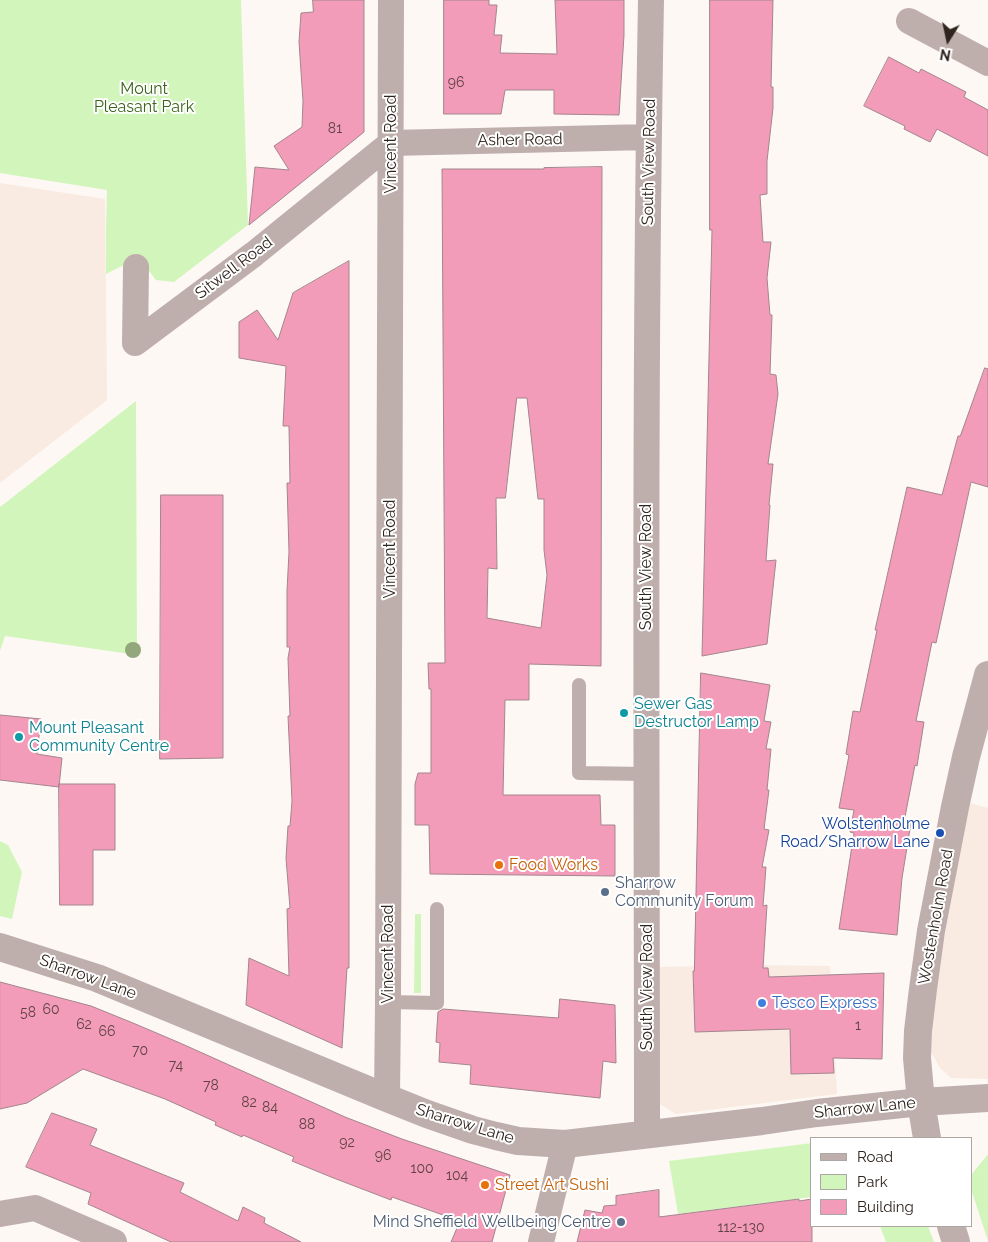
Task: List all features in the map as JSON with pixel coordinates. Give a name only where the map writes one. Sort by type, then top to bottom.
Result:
[{"type":"street","name":"Vincent Road","points":[[386,1098],[388,1002],[391,0]]},
{"type":"street","name":"South View Road","points":[[647,1135],[646,699],[648,137],[651,0]]},
{"type":"street","points":[[909,21],[988,63]]},
{"type":"street","name":"Asher Road","points":[[391,143],[648,137]]},
{"type":"street","name":"Sitwell Road","points":[[136,266],[135,343],[254,254],[391,143]]},
{"type":"street","name":"Wostenholm Road","points":[[927,1137],[917,1058],[918,1031],[931,931],[966,757],[988,675]]},
{"type":"street","name":"Sharrow Lane","points":[[0,947],[97,978],[427,1114],[473,1130],[518,1141],[565,1144],[817,1113],[921,1102],[988,1098]]},
{"type":"street","points":[[541,1242],[565,1144]]},
{"type":"street","points":[[0,1214],[34,1208],[114,1242]]},
{"type":"street","points":[[950,1227],[956,1242]]},
{"type":"lane","points":[[579,685],[579,773],[647,774]]},
{"type":"lane","points":[[388,1002],[437,1003],[437,909]]},
{"type":"shaded area","points":[[0,183],[105,199],[107,400],[0,483]]},
{"type":"shaded area","points":[[969,803],[988,808],[988,1079],[951,1078],[940,1068],[931,1052],[933,1001]]},
{"type":"shaded area","points":[[830,966],[837,1094],[676,1114],[653,1100],[657,967]]},
{"type":"green space","name":"Mount Pleasant Park","points":[[0,0],[241,0],[248,225],[174,282],[156,280],[146,267],[122,266],[106,274],[107,190],[0,173]]},
{"type":"green space","points":[[136,401],[137,655],[5,636],[0,651],[0,507]]},
{"type":"green space","points":[[0,841],[8,845],[22,872],[12,919],[0,916]]},
{"type":"green space","points":[[415,914],[421,914],[421,993],[414,993]]},
{"type":"green space","points":[[810,1143],[810,1197],[678,1214],[669,1161]]},
{"type":"green space","points":[[988,1154],[988,1241],[973,1195],[973,1173]]},
{"type":"green space","points":[[880,1227],[928,1227],[934,1242],[886,1242]]},
{"type":"building","points":[[313,0],[364,0],[364,132],[249,225],[255,167],[289,170],[274,146],[302,127],[303,101],[299,42],[301,13],[313,12]]},
{"type":"building","points":[[444,0],[489,0],[489,5],[497,5],[494,35],[502,35],[500,53],[557,54],[555,0],[624,0],[624,35],[619,115],[554,114],[554,90],[505,90],[501,114],[444,114]]},
{"type":"building","points":[[710,0],[773,0],[771,87],[773,87],[773,108],[767,161],[767,194],[760,195],[763,242],[771,242],[767,278],[770,315],[772,315],[770,374],[776,375],[778,394],[768,464],[773,464],[766,561],[776,560],[767,644],[702,656],[712,230],[710,230]]},
{"type":"building","points":[[889,57],[919,73],[921,69],[966,92],[964,97],[988,110],[988,156],[937,129],[930,142],[904,129],[905,126],[864,106]]},
{"type":"building","points":[[602,167],[601,666],[529,664],[529,700],[505,700],[503,795],[600,795],[601,825],[615,825],[615,876],[430,874],[429,825],[415,825],[415,784],[418,773],[431,773],[431,689],[429,689],[428,663],[445,663],[442,169]],"holes":[[[517,398],[527,398],[538,499],[544,499],[544,550],[547,575],[541,628],[487,618],[488,568],[497,569],[496,498],[505,498]]]},
{"type":"building","points":[[349,261],[349,968],[347,968],[342,1048],[246,1005],[249,958],[289,976],[287,909],[290,908],[286,858],[292,801],[288,716],[290,716],[288,658],[290,647],[287,647],[289,552],[287,483],[290,483],[289,426],[283,426],[286,366],[239,358],[239,322],[257,310],[278,340],[293,293]]},
{"type":"building","points":[[985,368],[988,369],[988,487],[971,482],[936,643],[932,642],[916,721],[924,722],[917,766],[915,765],[904,822],[911,823],[902,878],[897,935],[839,929],[854,833],[850,832],[854,810],[839,808],[849,755],[846,754],[853,711],[860,712],[877,630],[875,630],[907,487],[942,495],[958,436],[960,436]]},
{"type":"building","points":[[161,495],[223,495],[223,758],[160,759]]},
{"type":"building","points":[[701,673],[770,685],[764,721],[771,722],[766,749],[771,749],[767,790],[769,790],[764,829],[769,830],[762,867],[766,867],[763,906],[767,905],[763,968],[768,968],[769,977],[884,973],[882,1059],[833,1058],[834,1073],[791,1074],[790,1029],[695,1032],[693,971]]},
{"type":"building","name":"Mount Pleasant Community Centre","points":[[0,715],[41,719],[37,754],[62,758],[59,787],[0,780]]},
{"type":"building","points":[[59,784],[115,784],[115,850],[93,850],[93,905],[60,905]]},
{"type":"building","points":[[0,982],[91,1006],[180,1043],[345,1117],[402,1139],[510,1175],[492,1242],[451,1242],[460,1221],[392,1197],[391,1200],[331,1177],[292,1161],[294,1157],[215,1125],[216,1122],[165,1099],[83,1069],[27,1103],[0,1109]]},
{"type":"building","points":[[560,999],[615,1005],[616,1063],[603,1061],[600,1098],[470,1084],[471,1065],[439,1062],[440,1043],[436,1042],[438,1012],[443,1009],[558,1018]]},
{"type":"building","points":[[52,1113],[97,1129],[90,1145],[184,1183],[180,1192],[238,1221],[243,1207],[265,1218],[264,1223],[301,1242],[171,1242],[88,1204],[91,1193],[26,1167]]},
{"type":"building","points":[[659,1190],[659,1217],[799,1199],[799,1201],[810,1199],[812,1242],[577,1242],[585,1210],[602,1213],[604,1206],[616,1205],[616,1196]]},
{"type":"place","name":"Sewer Gas Destructor Lamp","points":[[624,713]]},
{"type":"place","name":"Mount Pleasant Community Centre","points":[[19,737]]},
{"type":"place","name":"Wolstenholme Road/Sharrow Lane","points":[[940,833]]},
{"type":"place","name":"Food Works","points":[[499,865]]},
{"type":"place","name":"Sharrow Community Forum","points":[[605,892]]},
{"type":"place","name":"Tesco Express","points":[[762,1003]]},
{"type":"place","name":"Street Art Sushi","points":[[485,1185]]},
{"type":"place","name":"Mind Sheffield Wellbeing Centre","points":[[621,1222]]}]
